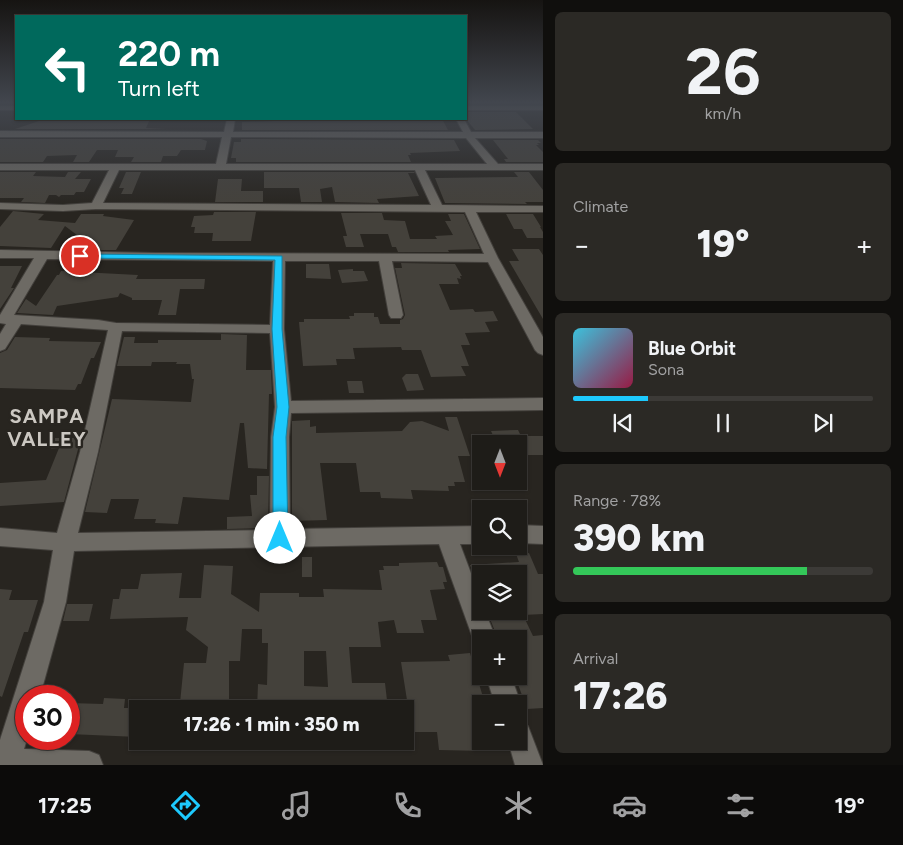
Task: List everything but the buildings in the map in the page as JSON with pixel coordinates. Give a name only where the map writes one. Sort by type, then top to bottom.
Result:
[{"type":"street","points":[[220,168],[225,138]]},
{"type":"street","points":[[470,138],[495,167]]},
{"type":"street","points":[[0,167],[543,167]]},
{"type":"street","points":[[96,206],[116,167]]},
{"type":"street","points":[[419,168],[438,208]]},
{"type":"street","points":[[0,206],[63,208],[96,206],[543,209]]},
{"type":"street","points":[[469,208],[492,258],[543,350]]},
{"type":"street","points":[[0,254],[279,258],[492,258]]},
{"type":"street","points":[[0,346],[7,319],[42,256]]},
{"type":"street","points":[[279,258],[277,329],[283,407],[280,437],[280,538]]},
{"type":"street","points":[[385,258],[396,315]]},
{"type":"street","points":[[7,319],[98,324],[116,327],[277,329]]},
{"type":"street","points":[[31,685],[55,602],[64,542],[90,452],[116,327]]},
{"type":"street","points":[[283,407],[543,404]]},
{"type":"street","points":[[527,534],[543,535]]},
{"type":"street","points":[[0,537],[64,542],[472,536]]},
{"type":"street","points":[[447,537],[481,630]]},
{"type":"street","points":[[15,731],[4,762],[89,765]]},
{"type":"street","points":[[524,750],[530,765]]},
{"type":"district","name":"SAMPA VALLEY","points":[[47,428]]},
{"type":"route","points":[[80,256],[279,258],[277,329],[283,407],[280,437],[280,538]]}]
